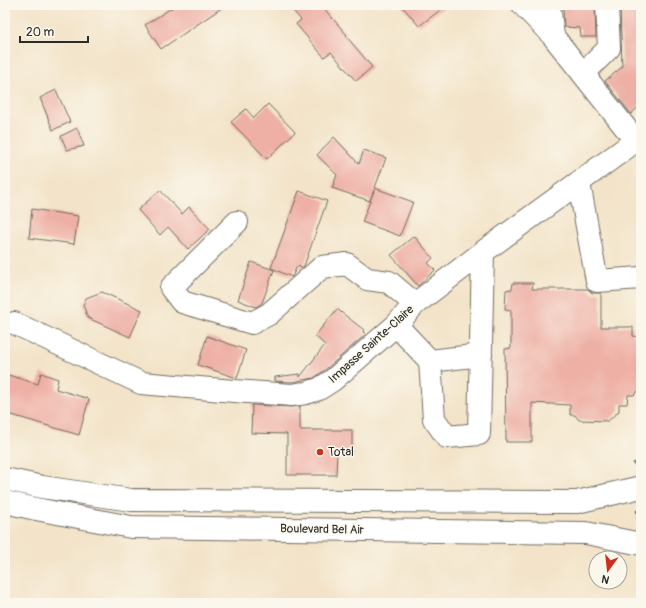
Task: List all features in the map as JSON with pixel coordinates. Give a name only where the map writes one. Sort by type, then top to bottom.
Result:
[{"type":"main road","points":[[523,5],[553,36],[583,74],[639,139]]},
{"type":"main road","points":[[549,5],[553,36]]},
{"type":"main road","points":[[583,74],[609,48],[607,5]]},
{"type":"main road","name":"Impasse Sainte-Claire","points":[[14,322],[142,383],[234,392],[292,395],[306,394],[319,389],[333,380],[396,325],[415,304],[482,252],[639,139]]},
{"type":"main road","points":[[579,183],[598,281],[641,278]]},
{"type":"main road","points":[[237,222],[171,288],[182,302],[252,323],[269,314],[322,267],[347,264],[367,279],[388,282],[415,304]]},
{"type":"main road","points":[[396,325],[430,361],[434,419],[447,437],[479,434],[482,252]]},
{"type":"main road","points":[[430,361],[481,355]]},
{"type":"main road","points":[[5,479],[42,487],[131,500],[577,502],[641,488]]},
{"type":"main road","name":"Boulevard Bel Air","points":[[5,502],[131,527],[586,533],[641,544]]},
{"type":"path","points":[[636,464],[641,460]]},
{"type":"building","points":[[176,5],[226,5],[161,49],[145,25]]},
{"type":"building","points":[[288,5],[321,5],[372,67],[356,81],[331,52],[324,57],[296,24],[301,20]]},
{"type":"building","points":[[401,5],[447,5],[419,26]]},
{"type":"building","points":[[563,5],[595,5],[596,37],[581,37],[580,28],[564,27]]},
{"type":"building","points":[[620,5],[641,5],[641,105],[631,114],[605,81],[622,67]]},
{"type":"building","points":[[56,90],[70,122],[53,130],[40,98]]},
{"type":"building","points":[[268,104],[295,132],[267,159],[231,122],[246,109],[254,118]]},
{"type":"building","points":[[77,128],[84,146],[67,150],[61,136]]},
{"type":"building","points":[[334,137],[359,164],[364,150],[386,158],[370,201],[332,188],[337,175],[317,155]]},
{"type":"building","points":[[375,188],[413,202],[400,236],[362,222]]},
{"type":"building","points":[[160,190],[182,214],[189,207],[210,229],[188,249],[168,227],[160,235],[138,210]]},
{"type":"building","points":[[299,191],[327,201],[304,266],[302,268],[297,266],[292,277],[271,268]]},
{"type":"building","points":[[32,209],[78,216],[74,244],[29,238]]},
{"type":"building","points":[[414,236],[433,258],[428,263],[435,270],[418,286],[391,255]]},
{"type":"building","points":[[251,262],[274,270],[262,303],[256,307],[238,300]]},
{"type":"building","points":[[513,283],[533,283],[532,289],[588,289],[592,293],[601,293],[601,327],[633,327],[633,336],[641,337],[641,388],[634,395],[628,395],[627,404],[619,404],[619,411],[608,421],[579,420],[575,415],[570,415],[570,405],[532,403],[532,442],[506,442],[505,349],[511,348],[511,310],[505,309],[506,290],[512,289]]},
{"type":"building","points":[[102,292],[142,310],[130,337],[88,318],[83,305],[86,298]]},
{"type":"building","points":[[337,309],[364,330],[363,332],[366,334],[314,378],[292,382],[275,381],[275,377],[300,374],[300,377],[325,345],[315,336]]},
{"type":"building","points":[[207,336],[246,350],[237,378],[198,365]]},
{"type":"building","points":[[41,373],[58,379],[56,389],[89,399],[79,435],[5,413],[5,374],[38,384]]},
{"type":"building","points":[[252,405],[300,406],[300,430],[352,430],[352,452],[337,452],[336,475],[287,475],[287,434],[251,433]]},
{"type":"place","name":"Total","points":[[320,452]]}]
